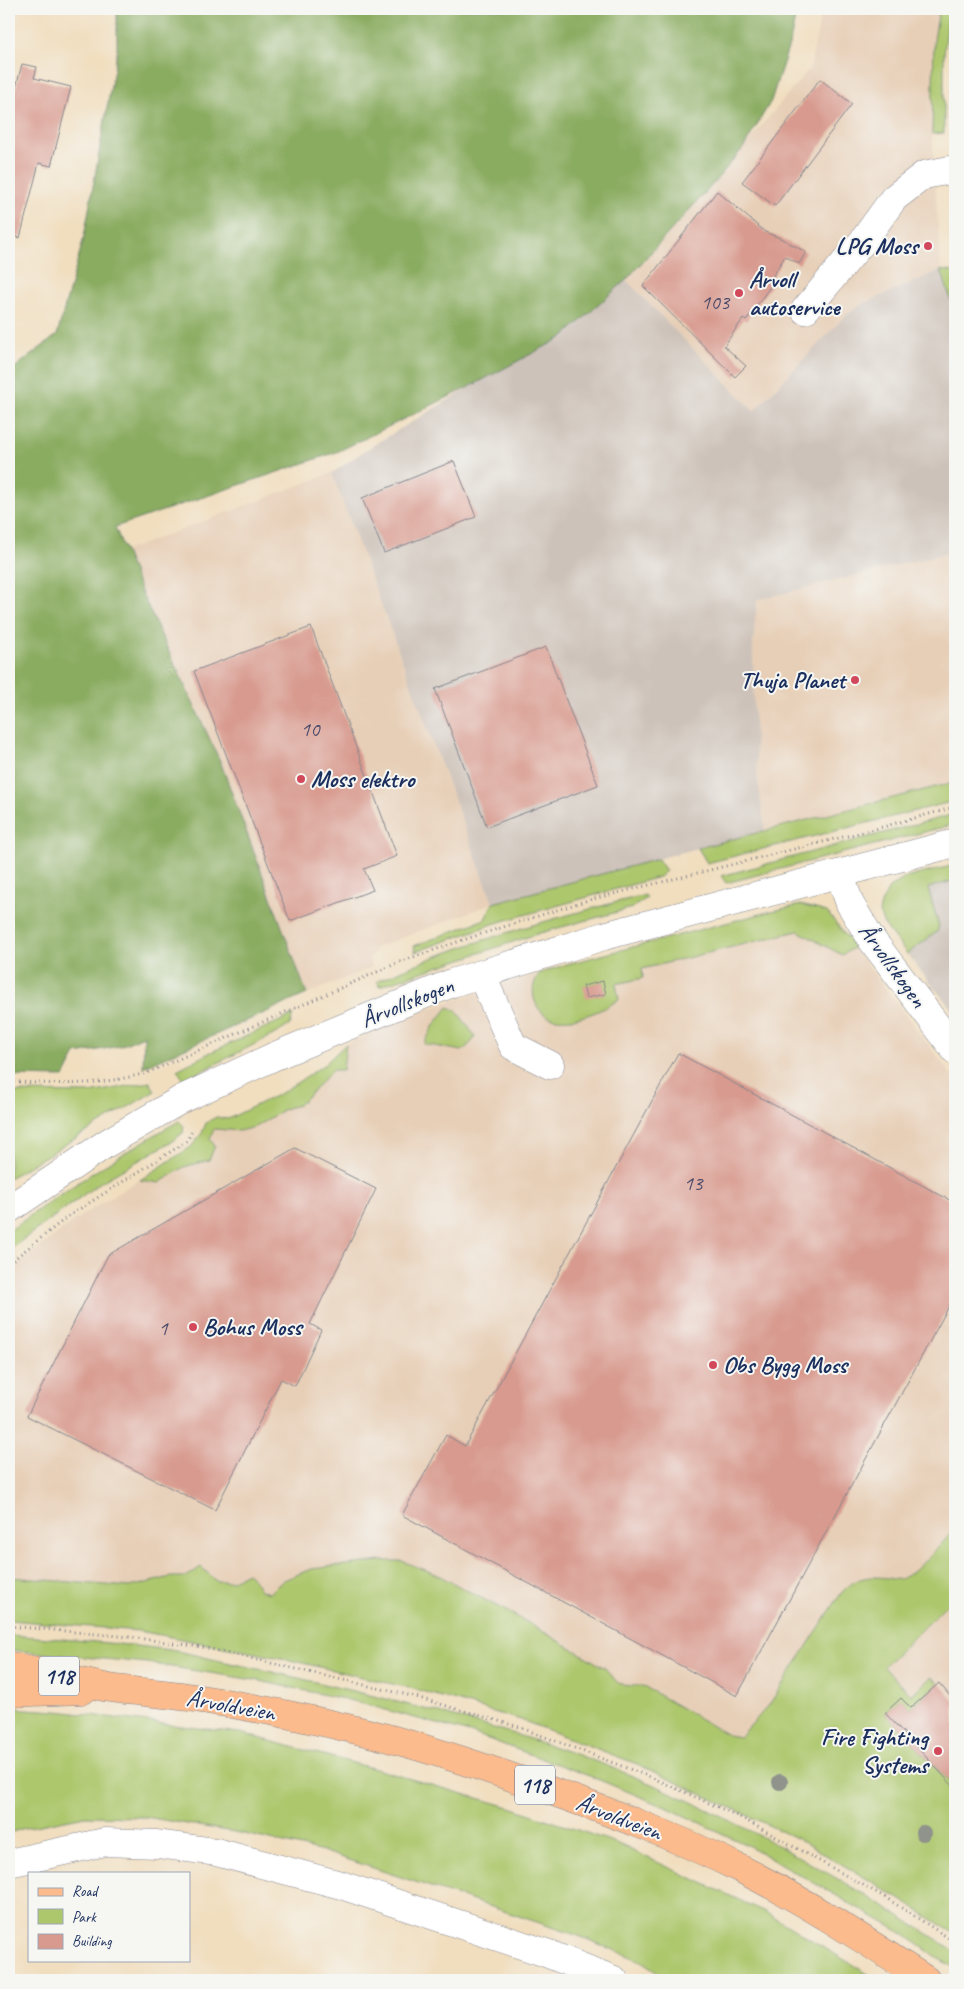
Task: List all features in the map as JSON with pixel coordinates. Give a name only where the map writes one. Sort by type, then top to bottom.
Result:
[{"type":"main road","name":"118","points":[[9,1666],[108,1688]]},
{"type":"main road","name":"118","points":[[9,1693],[29,1694],[108,1688]]},
{"type":"main road","name":"Årvoldveien","points":[[108,1688],[206,1700],[272,1711],[354,1729],[434,1751],[589,1804],[662,1833],[741,1870],[837,1923],[926,1980]]},
{"type":"street","points":[[806,310],[863,241],[894,198],[924,175],[955,169]]},
{"type":"street","name":"Årvollskogen","points":[[9,1209],[107,1143],[182,1099],[275,1056],[452,983],[604,936],[955,843]]},
{"type":"street","name":"Årvollskogen","points":[[840,875],[850,904],[872,940],[955,1050]]},
{"type":"street","points":[[481,974],[514,1046],[550,1065]]},
{"type":"street","points":[[9,1863],[105,1842],[157,1844],[216,1852],[341,1885],[546,1953],[614,1980]]},
{"type":"shaded area","points":[[822,9],[939,9],[934,40],[932,134],[941,270],[860,305],[845,316],[754,411],[626,280],[712,185],[810,68]]},
{"type":"shaded area","points":[[941,270],[955,312],[955,551],[757,600],[753,644],[754,715],[757,774],[765,830],[493,903],[332,473],[367,449],[473,385],[563,337],[626,280],[754,411],[845,316],[860,305]]},
{"type":"shaded area","points":[[332,473],[493,903],[376,948],[369,960],[372,967],[307,994],[220,761],[142,594],[125,551]]},
{"type":"shaded area","name":"Thuja Planet","points":[[955,551],[955,782],[871,805],[765,830],[757,774],[754,715],[753,644],[757,600]]},
{"type":"shaded area","points":[[955,880],[955,1013],[893,937],[886,900]]},
{"type":"shaded area","points":[[801,905],[827,912],[955,1080],[955,1915],[579,1722],[9,1596],[9,1272],[15,1266],[78,1218],[191,1147],[202,1133],[206,1123],[216,1117],[228,1119],[283,1092],[325,1064],[346,1044],[420,1011],[567,964]]},
{"type":"green space","points":[[117,9],[797,9],[790,42],[771,101],[744,147],[626,280],[563,337],[473,385],[337,452],[115,527],[142,594],[220,761],[307,994],[143,1067],[144,1036],[120,1046],[76,1054],[64,1077],[9,1076],[9,372],[57,335],[84,237],[117,52]]},
{"type":"green space","points":[[939,9],[949,9],[944,54],[944,133],[932,134],[934,40]]},
{"type":"green space","points":[[941,270],[955,272],[955,312]]},
{"type":"green space","points":[[955,782],[955,801],[707,863],[698,848]]},
{"type":"green space","points":[[955,814],[955,824],[944,827],[726,883],[721,876]]},
{"type":"green space","points":[[658,859],[666,871],[659,877],[496,923],[415,952],[414,946],[485,919],[493,903]]},
{"type":"green space","points":[[955,865],[955,880],[928,888],[939,926],[937,932],[907,954],[883,923],[879,912],[889,888],[905,878]]},
{"type":"green space","points":[[645,895],[647,898],[632,908],[540,933],[380,986],[377,981],[432,958],[491,938],[567,915]]},
{"type":"green space","points":[[801,905],[827,912],[855,947],[842,955],[798,931],[642,969],[643,978],[616,984],[619,999],[598,1011],[572,1019],[559,1019],[548,1016],[539,1010],[534,998],[534,985],[540,973],[567,964]]},
{"type":"green space","points":[[448,1007],[456,1010],[475,1036],[472,1042],[462,1051],[424,1044],[434,1025]]},
{"type":"green space","points":[[293,1015],[290,1025],[279,1032],[184,1080],[177,1070],[209,1053]]},
{"type":"green space","points":[[346,1044],[343,1070],[333,1070],[299,1105],[286,1108],[255,1127],[239,1131],[214,1129],[210,1139],[215,1146],[209,1160],[184,1167],[159,1183],[140,1180],[191,1147],[202,1133],[206,1123],[216,1117],[228,1119],[283,1092],[325,1064]]},
{"type":"green space","points":[[150,1082],[155,1091],[9,1178],[9,1092],[90,1093]]},
{"type":"green space","points":[[179,1121],[184,1126],[183,1133],[171,1142],[101,1182],[9,1250],[9,1231],[92,1173]]},
{"type":"green space","points":[[955,1528],[955,1596],[884,1667],[911,1695],[931,1677],[939,1683],[911,1708],[901,1698],[885,1713],[955,1788],[955,1934],[874,1883],[798,1839],[637,1764],[521,1720],[418,1690],[281,1658],[139,1631],[9,1620],[9,1577],[130,1587],[171,1577],[186,1577],[201,1567],[216,1581],[231,1581],[247,1573],[252,1577],[260,1590],[269,1593],[284,1580],[311,1569],[381,1561],[402,1561],[436,1574],[525,1621],[605,1668],[618,1683],[629,1686],[643,1686],[728,1735],[740,1737],[769,1705],[842,1592],[863,1578],[900,1579],[915,1570],[944,1542]]},
{"type":"green space","points":[[9,1635],[170,1650],[411,1705],[508,1732],[572,1753],[677,1795],[799,1857],[955,1951],[955,1968],[902,1933],[749,1846],[668,1808],[592,1777],[477,1735],[353,1701],[260,1681],[147,1663],[9,1650]]},
{"type":"green space","points":[[9,1708],[57,1711],[240,1733],[513,1808],[616,1843],[765,1912],[878,1980],[828,1980],[818,1976],[804,1980],[670,1980],[641,1961],[579,1936],[328,1853],[240,1833],[146,1817],[85,1816],[9,1833]]},
{"type":"building","points":[[22,64],[37,67],[34,78],[71,87],[51,166],[39,163],[20,238],[14,236],[9,256],[9,98],[13,99]]},
{"type":"building","points":[[820,79],[852,104],[775,206],[742,182]]},
{"type":"building","points":[[717,191],[765,232],[806,252],[799,264],[785,256],[771,279],[774,281],[746,321],[743,319],[724,346],[746,366],[735,377],[643,286]]},
{"type":"building","points":[[454,461],[476,517],[384,553],[362,498]]},
{"type":"building","name":"Moss elektro","points":[[311,627],[397,856],[364,869],[373,890],[290,921],[194,671]]},
{"type":"building","points":[[546,647],[598,785],[487,827],[435,689]]},
{"type":"building","points":[[603,981],[606,994],[586,998],[583,986]]},
{"type":"building","name":"Obs Bygg Moss","points":[[678,1053],[955,1203],[955,1295],[737,1696],[402,1515],[446,1435],[465,1446]]},
{"type":"building","name":"Bohus Moss","points":[[295,1148],[376,1189],[310,1324],[321,1330],[295,1386],[281,1379],[215,1510],[27,1416],[108,1255]]},
{"type":"building","name":"Fire Fighting Systems","points":[[939,1683],[955,1702],[955,1788],[885,1713],[901,1698],[911,1708]]},
{"type":"place","name":"LPG Moss","points":[[928,246]]},
{"type":"place","name":"Årvoll autoservice","points":[[739,293]]},
{"type":"place","name":"Thuja Planet","points":[[855,680]]},
{"type":"place","name":"Moss elektro","points":[[301,779]]},
{"type":"place","name":"Bohus Moss","points":[[193,1327]]},
{"type":"place","name":"Obs Bygg Moss","points":[[713,1365]]},
{"type":"place","name":"Fire Fighting Systems","points":[[938,1751]]}]
